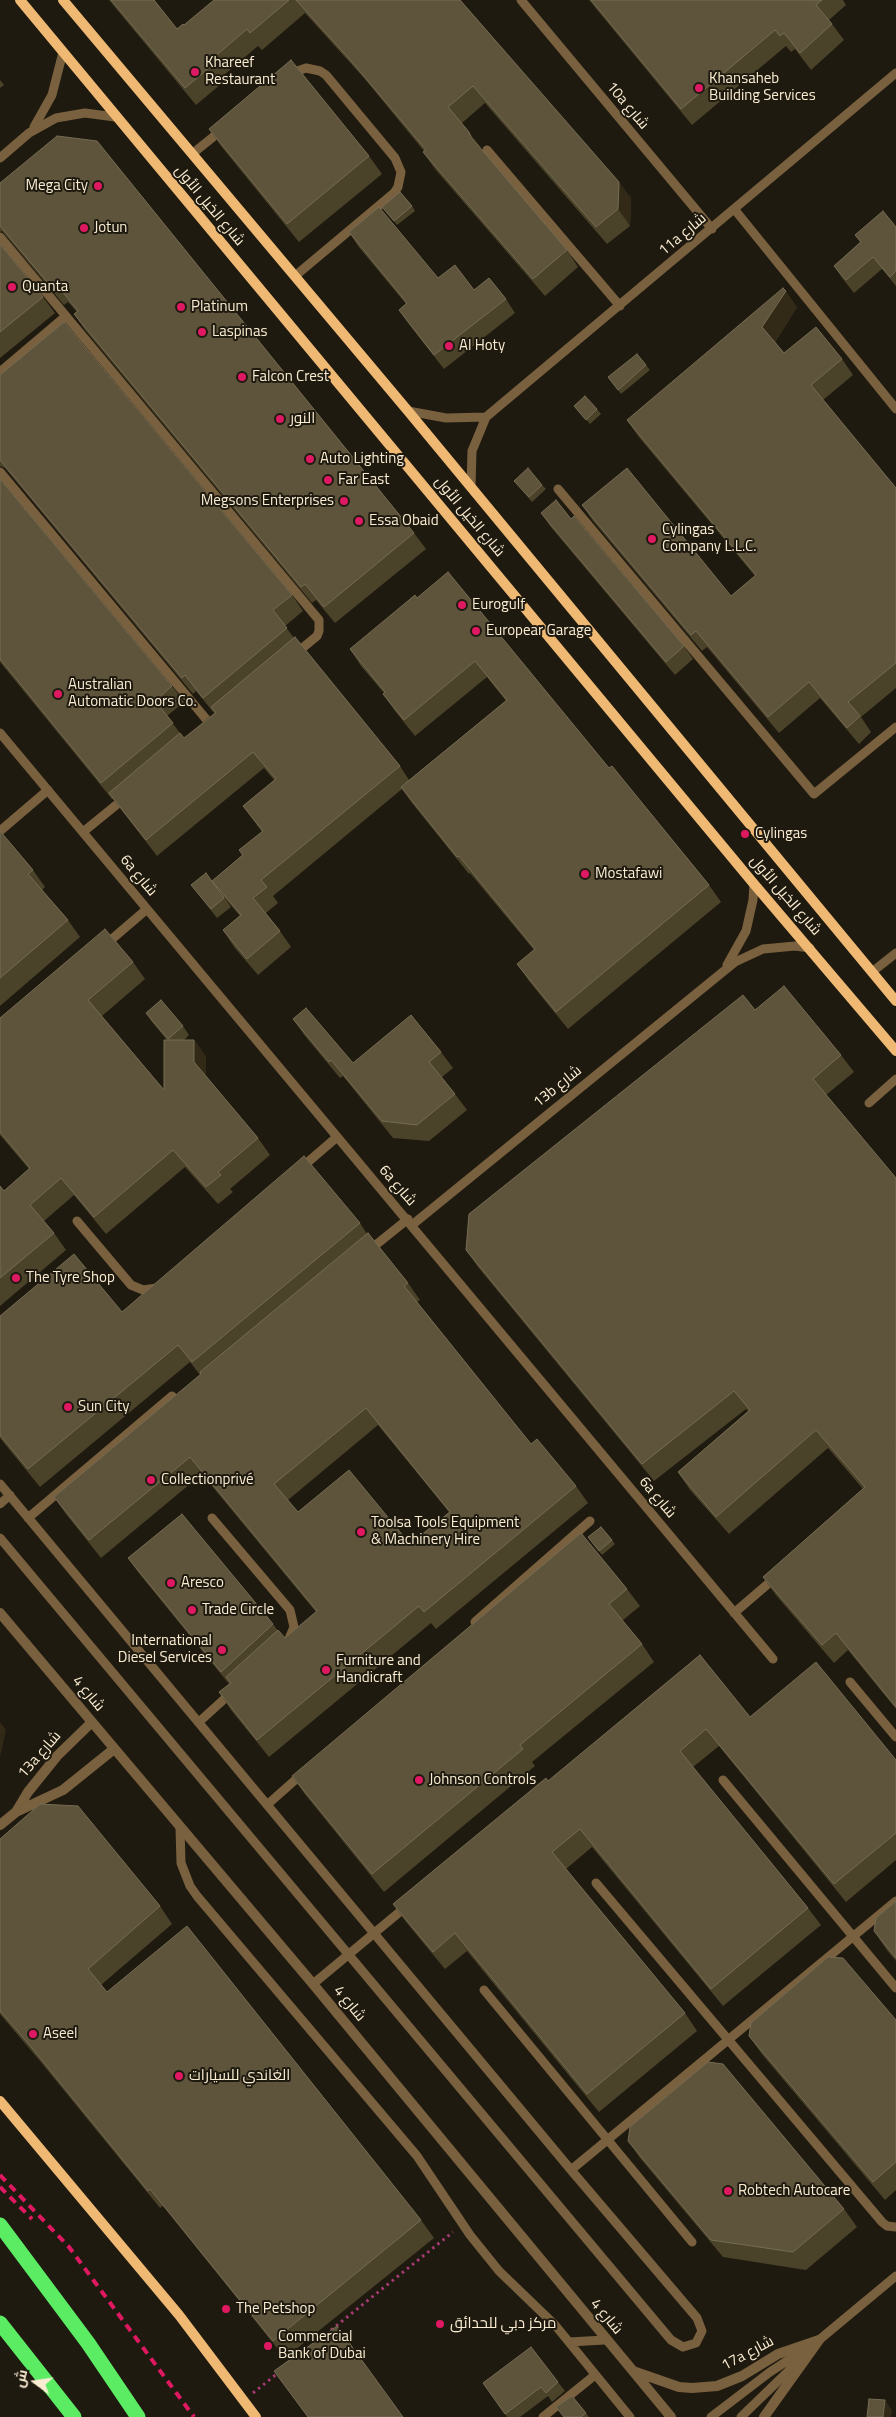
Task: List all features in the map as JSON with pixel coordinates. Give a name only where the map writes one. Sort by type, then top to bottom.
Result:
[{"type":"highway","points":[[0,2225],[88,2343],[138,2417]]},
{"type":"highway","points":[[0,2323],[74,2417]]},
{"type":"main road","name":"شارع الخيل الأول","points":[[20,0],[754,884],[896,1051]]},
{"type":"main road","name":"شارع الخيل الأول","points":[[63,0],[408,411],[896,1002]]},
{"type":"main road","points":[[0,2101],[179,2315],[256,2417]]},
{"type":"street","name":"شارع 4","points":[[1,1617],[313,1984],[671,2417]]},
{"type":"street","name":"13a شارع","points":[[16,1812],[28,1792],[56,1756],[92,1722]]},
{"type":"street","name":"13a شارع","points":[[0,1825],[16,1812],[63,1790],[114,1748]]},
{"type":"street","name":"17a شارع","points":[[632,2371],[679,2387],[717,2386],[742,2376],[778,2354],[819,2340]]},
{"type":"street","name":"17a شارع","points":[[764,2417],[819,2340]]},
{"type":"lane","name":"10a شارع","points":[[521,0],[712,229]]},
{"type":"lane","points":[[29,133],[52,95],[63,52]]},
{"type":"lane","points":[[280,82],[300,69],[313,69],[326,75],[395,158],[401,172],[398,187],[394,193],[295,276]]},
{"type":"lane","name":"11a شارع","points":[[471,487],[472,451],[486,417],[896,73]]},
{"type":"lane","points":[[0,158],[42,124],[70,114],[93,113],[116,117]]},
{"type":"lane","points":[[192,154],[234,119]]},
{"type":"lane","points":[[487,150],[620,306]]},
{"type":"lane","points":[[735,210],[896,409]]},
{"type":"lane","points":[[0,237],[318,620],[320,631],[317,636],[287,662]]},
{"type":"lane","points":[[0,372],[66,316]]},
{"type":"lane","points":[[408,411],[446,418],[486,417]]},
{"type":"lane","points":[[0,472],[208,728],[219,719]]},
{"type":"lane","points":[[558,489],[814,794],[896,726]]},
{"type":"lane","name":"6a شارع","points":[[0,733],[773,1659]]},
{"type":"lane","points":[[0,830],[48,790]]},
{"type":"lane","points":[[83,832],[132,792]]},
{"type":"lane","name":"13b شارع","points":[[722,972],[736,952],[746,931],[753,900],[754,884]]},
{"type":"lane","points":[[98,951],[147,909]]},
{"type":"lane","name":"13b شارع","points":[[363,1256],[410,1222],[735,962],[764,949],[795,946],[810,948]]},
{"type":"lane","points":[[872,972],[896,953]]},
{"type":"lane","points":[[869,1103],[896,1079]]},
{"type":"lane","points":[[297,1171],[337,1137]]},
{"type":"lane","points":[[77,1221],[131,1285],[143,1290],[150,1290],[162,1284]]},
{"type":"lane","points":[[28,1518],[172,1396]]},
{"type":"lane","points":[[0,1484],[375,1932],[571,2170],[698,2318],[702,2331],[696,2343],[683,2347],[671,2340],[0,1538]]},
{"type":"lane","points":[[0,1504],[10,1496]]},
{"type":"lane","points":[[212,1518],[290,1610],[294,1627],[292,1635],[280,1649]]},
{"type":"lane","points":[[471,1625],[590,1521]]},
{"type":"lane","points":[[734,1613],[787,1568]]},
{"type":"lane","points":[[199,1722],[243,1682]]},
{"type":"lane","points":[[850,1682],[896,1737]]},
{"type":"lane","points":[[268,1804],[307,1769]]},
{"type":"lane","points":[[723,1780],[896,1988]]},
{"type":"lane","points":[[180,1827],[181,1863],[190,1886],[197,1896],[417,2156],[463,2224],[498,2271],[555,2325],[630,2417]]},
{"type":"lane","points":[[596,1883],[882,2222],[896,2227]]},
{"type":"lane","points":[[313,1984],[416,1898]]},
{"type":"lane","points":[[571,2170],[896,1902]]},
{"type":"lane","points":[[484,1990],[692,2242]]},
{"type":"lane","name":"17a شارع","points":[[742,2417],[819,2340],[896,2276]]},
{"type":"lane","points":[[569,2342],[606,2340]]},
{"type":"lane","name":"17a شارع","points":[[711,2417],[770,2372],[819,2340]]},
{"type":"lane","points":[[543,2417],[595,2375]]},
{"type":"path","points":[[327,2334],[463,2224]]},
{"type":"path","points":[[244,2400],[282,2370]]},
{"type":"building","points":[[111,0],[154,0],[177,29],[214,0],[289,0],[250,33],[247,29],[212,59],[215,63],[185,88]]},
{"type":"building","points":[[296,0],[460,0],[619,182],[618,209],[596,227],[473,86],[448,107],[471,137],[567,250],[533,279],[423,152],[426,150],[352,62]]},
{"type":"building","name":"Khansaheb Building Services","points":[[591,0],[822,0],[816,5],[832,24],[800,53],[784,33],[780,36],[775,30],[681,109]]},
{"type":"building","points":[[291,60],[369,156],[287,224],[209,129]]},
{"type":"building","points":[[57,136],[97,141],[414,533],[324,607],[305,584],[301,587],[74,314],[78,311],[57,285],[53,289],[0,226],[0,183]]},
{"type":"building","points":[[400,192],[412,206],[394,221],[382,207]]},
{"type":"building","points":[[379,207],[438,278],[455,265],[474,290],[489,278],[506,299],[434,355],[399,310],[407,303],[349,232]]},
{"type":"building","points":[[883,211],[896,227],[896,271],[890,277],[873,257],[846,280],[834,266],[861,242],[855,235]]},
{"type":"building","points":[[0,244],[43,297],[0,332]]},
{"type":"building","points":[[783,288],[786,291],[762,327],[784,353],[816,327],[842,359],[811,385],[896,488],[896,663],[848,702],[860,716],[847,728],[809,682],[768,717],[696,631],[691,635],[582,505],[627,468],[731,596],[756,575],[627,420]]},
{"type":"building","points":[[64,322],[292,595],[273,610],[287,628],[203,698],[185,675],[182,678],[0,460],[0,375]]},
{"type":"building","points":[[637,354],[646,365],[618,390],[608,377]]},
{"type":"building","points":[[585,396],[597,409],[586,420],[574,406]]},
{"type":"building","points":[[528,468],[542,485],[529,497],[514,481]]},
{"type":"building","points":[[0,479],[172,686],[155,701],[173,723],[101,783],[0,659]]},
{"type":"building","points":[[556,500],[571,519],[574,516],[684,646],[666,662],[541,513]]},
{"type":"building","points":[[448,572],[609,768],[612,766],[709,885],[556,1012],[517,964],[535,949],[401,787],[507,700],[475,661],[404,720],[383,694],[385,692],[350,649],[415,595],[417,598]]},
{"type":"building","points":[[295,637],[400,766],[261,880],[267,887],[253,898],[280,931],[247,959],[223,930],[241,915],[212,881],[243,855],[239,850],[263,831],[243,806],[276,779],[253,752],[146,840],[109,793],[180,733],[184,738],[216,713],[211,707]]},
{"type":"building","points":[[0,831],[33,870],[28,874],[68,920],[0,978]]},
{"type":"building","points":[[206,873],[224,898],[211,909],[191,885]]},
{"type":"building","points":[[105,929],[133,962],[88,1000],[164,1090],[164,1040],[194,1040],[194,1062],[258,1138],[218,1172],[221,1175],[206,1187],[173,1150],[94,1217],[61,1178],[30,1205],[54,1233],[0,1278],[0,1186],[4,1191],[30,1168],[0,1132],[0,1018]]},
{"type":"building","points":[[784,986],[841,1055],[813,1079],[896,1178],[896,1707],[836,1633],[822,1645],[763,1577],[865,1487],[816,1430],[716,1517],[678,1472],[750,1410],[734,1391],[642,1464],[466,1250],[469,1214],[743,995],[755,1010]]},
{"type":"building","points":[[161,1000],[183,1026],[168,1039],[146,1013]]},
{"type":"building","points":[[306,1008],[353,1063],[411,1015],[441,1052],[429,1062],[455,1094],[417,1125],[382,1121],[331,1060],[329,1062],[293,1019]]},
{"type":"building","points":[[304,1156],[360,1223],[192,1362],[178,1345],[28,1469],[0,1435],[0,1316],[74,1254],[122,1312]]},
{"type":"building","points":[[368,1233],[408,1283],[404,1286],[531,1444],[537,1439],[576,1486],[424,1612],[419,1606],[257,1740],[219,1692],[231,1683],[226,1677],[278,1630],[285,1638],[317,1611],[190,1457],[89,1540],[54,1497],[201,1374],[200,1372]],"holes":[[[366,1408],[450,1512],[410,1544],[349,1470],[298,1512],[274,1484]]]},
{"type":"building","points":[[182,1514],[273,1624],[221,1672],[128,1558]]},
{"type":"building","points":[[601,1527],[612,1540],[599,1551],[588,1537]]},
{"type":"building","points":[[581,1533],[627,1589],[609,1604],[642,1644],[520,1745],[523,1749],[372,1874],[292,1776]]},
{"type":"building","points":[[700,1655],[750,1717],[816,1662],[896,1760],[896,1833],[834,1884],[706,1729],[680,1751],[808,1908],[711,1989],[580,1829],[552,1852],[685,2013],[587,2094],[455,1933],[433,1952],[393,1904],[546,1778],[548,1781]]},
{"type":"building","points":[[40,1804],[78,1806],[160,1906],[88,1969],[107,1992],[187,1926],[421,2220],[273,2341],[150,2189],[148,2191],[0,2011],[0,1839]]},
{"type":"building","points":[[896,1901],[896,1958],[874,1931],[876,1918]]},
{"type":"building","points":[[828,1957],[843,1958],[896,2020],[896,2162],[873,2182],[749,2036],[751,2023]]},
{"type":"building","points":[[708,2062],[723,2064],[844,2209],[793,2252],[711,2240],[628,2141],[630,2127]]},
{"type":"building","points":[[337,2326],[403,2417],[308,2417],[274,2371]]},
{"type":"building","points":[[531,2347],[558,2382],[546,2393],[541,2387],[505,2414],[483,2383]]},
{"type":"building","points":[[572,2396],[586,2413],[581,2417],[564,2417],[556,2407]]},
{"type":"building","points":[[869,2399],[885,2400],[883,2417],[867,2417]]},
{"type":"railway","points":[[0,2175],[69,2247],[194,2417]]},
{"type":"railway","points":[[0,2187],[32,2219]]},
{"type":"place","name":"Khareef Restaurant","points":[[195,72]]},
{"type":"place","name":"Khansaheb Building Services","points":[[699,88]]},
{"type":"place","name":"Mega City","points":[[98,186]]},
{"type":"place","name":"Jotun","points":[[84,228]]},
{"type":"place","name":"Quanta","points":[[12,287]]},
{"type":"place","name":"Platinum","points":[[181,307]]},
{"type":"place","name":"Laspinas","points":[[202,332]]},
{"type":"place","name":"Al Hoty","points":[[449,346]]},
{"type":"place","name":"Falcon Crest","points":[[242,377]]},
{"type":"place","name":"النور","points":[[280,419]]},
{"type":"place","name":"Auto Lighting","points":[[310,459]]},
{"type":"place","name":"Far East","points":[[328,480]]},
{"type":"place","name":"Megsons Enterprises","points":[[344,501]]},
{"type":"place","name":"Essa Obaid","points":[[359,521]]},
{"type":"place","name":"Cylingas Company L.L.C.","points":[[652,539]]},
{"type":"place","name":"Eurogulf","points":[[462,605]]},
{"type":"place","name":"Europear Garage","points":[[476,631]]},
{"type":"place","name":"Australian Automatic Doors Co.","points":[[58,694]]},
{"type":"place","name":"Cylingas","points":[[745,834]]},
{"type":"place","name":"Mostafawi","points":[[585,874]]},
{"type":"place","name":"The Tyre Shop","points":[[16,1278]]},
{"type":"place","name":"Sun City","points":[[68,1407]]},
{"type":"place","name":"Collectionprivé","points":[[151,1480]]},
{"type":"place","name":"Toolsa Tools Equipment & Machinery Hire","points":[[361,1532]]},
{"type":"place","name":"Aresco","points":[[171,1583]]},
{"type":"place","name":"Trade Circle","points":[[192,1610]]},
{"type":"place","name":"International Diesel Services","points":[[222,1650]]},
{"type":"place","name":"Furniture and Handicraft","points":[[326,1670]]},
{"type":"place","name":"Johnson Controls","points":[[419,1780]]},
{"type":"place","name":"Aseel","points":[[33,2034]]},
{"type":"place","name":"الغاندي للسيارات","points":[[179,2076]]},
{"type":"place","name":"Robtech Autocare","points":[[728,2191]]},
{"type":"place","name":"The Petshop","points":[[226,2309]]},
{"type":"place","name":"مركز دبي للحدائق","points":[[440,2324]]},
{"type":"place","name":"Commercial Bank of Dubai","points":[[268,2346]]}]
